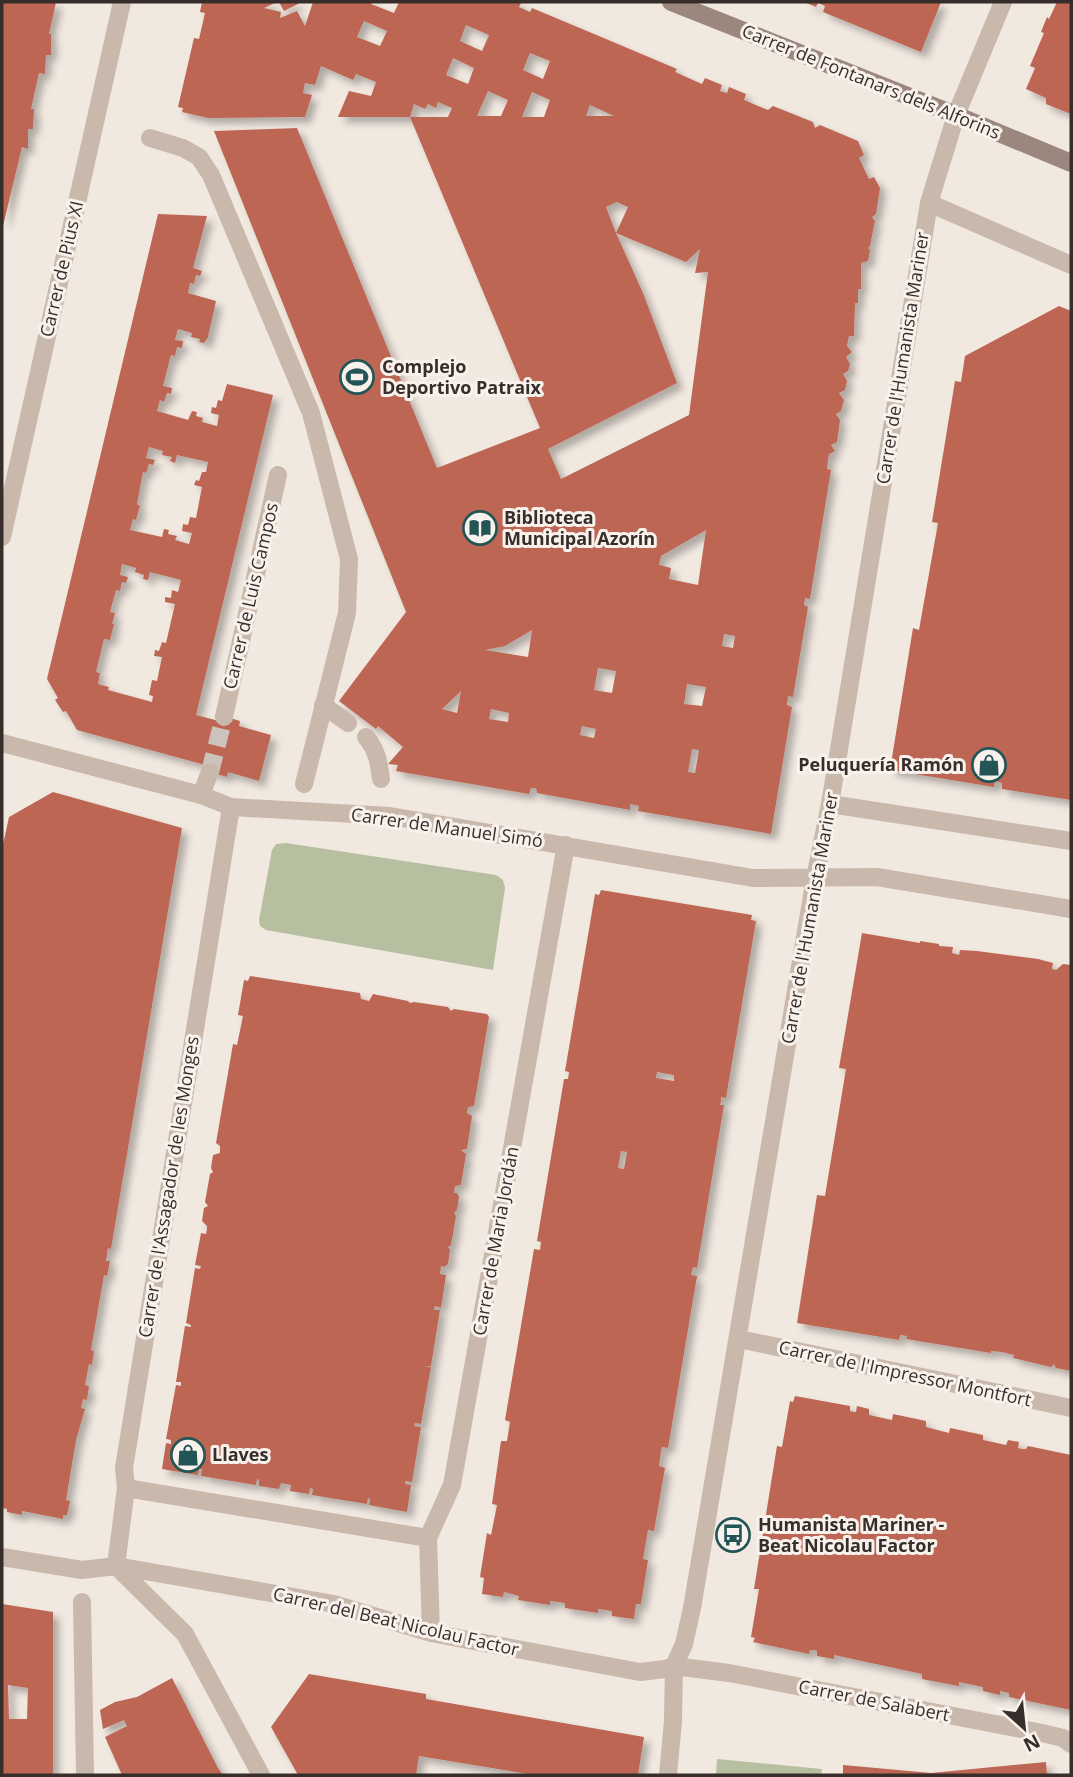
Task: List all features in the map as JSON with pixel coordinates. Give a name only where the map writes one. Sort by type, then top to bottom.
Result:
[{"type":"street","name":"Carrer de Pius XI","points":[[2,537],[122,2]]},
{"type":"street","name":"Carrer de Fontanars dels Alforins","points":[[671,2],[1071,163]]},
{"type":"street","name":"Carrer de l'Humanista Mariner","points":[[668,1775],[673,1721],[669,1668],[684,1644],[692,1608],[815,877],[830,804],[929,203],[956,115],[1003,2]]},
{"type":"street","points":[[150,138],[199,156],[211,176],[311,413],[349,559],[346,613],[304,784]]},
{"type":"street","points":[[929,203],[1071,265]]},
{"type":"street","name":"Carrer de Luis Campos","points":[[225,717],[278,475]]},
{"type":"street","points":[[323,705],[348,723]]},
{"type":"street","points":[[366,737],[378,757],[381,779]]},
{"type":"street","name":"Carrer de Manuel Simó","points":[[2,743],[201,795],[231,807],[390,816],[753,878],[877,877],[1071,909]]},
{"type":"street","points":[[201,795],[210,772]]},
{"type":"street","points":[[830,804],[1071,841]]},
{"type":"street","name":"Carrer de l'Assagador de les Monges","points":[[116,1566],[126,1488],[124,1468],[231,807]]},
{"type":"street","name":"Carrer de Maria Jordán","points":[[431,1633],[428,1538],[452,1485],[566,845]]},
{"type":"street","name":"Carrer de l'Impressor Montfort","points":[[739,1339],[1071,1408]]},
{"type":"street","points":[[126,1488],[428,1538]]},
{"type":"street","name":"Carrer del Beat Nicolau Factor","points":[[2,1557],[82,1570],[116,1566],[334,1604],[431,1633],[640,1672],[669,1668]]},
{"type":"street","points":[[116,1566],[184,1634],[261,1775]]},
{"type":"street","points":[[82,1602],[85,1775]]},
{"type":"street","name":"Carrer de Salabert","points":[[669,1668],[729,1673],[1042,1732],[1063,1738],[1071,1744]]},
{"type":"green space","points":[[286,843],[496,875],[503,880],[505,888],[493,970],[266,930],[260,926],[259,920],[272,850],[276,844]]},
{"type":"green space","points":[[717,1759],[822,1769],[821,1775],[716,1775]]},
{"type":"building","points":[[2,2],[56,2],[49,34],[51,55],[46,55],[45,74],[39,73],[31,109],[34,109],[33,129],[28,129],[28,149],[22,147],[3,226]]},
{"type":"building","points":[[202,2],[277,2],[264,8],[281,12],[280,18],[297,11],[305,26],[313,2],[372,2],[371,4],[394,13],[399,2],[518,2],[521,3],[519,7],[530,12],[532,8],[677,69],[675,72],[702,84],[705,78],[722,85],[720,91],[727,93],[729,87],[746,94],[744,100],[763,108],[768,110],[773,106],[813,122],[815,128],[820,125],[858,141],[864,155],[859,158],[869,179],[874,177],[880,188],[876,214],[872,217],[875,221],[868,248],[868,261],[861,263],[861,289],[858,289],[858,303],[855,303],[854,336],[849,336],[847,346],[852,352],[846,357],[850,364],[848,371],[843,374],[847,381],[845,390],[839,393],[844,400],[841,411],[836,414],[840,420],[837,442],[831,445],[835,451],[829,454],[827,469],[831,470],[810,599],[805,598],[804,605],[808,607],[793,697],[788,696],[787,705],[792,707],[771,834],[638,811],[639,806],[630,804],[630,810],[537,793],[536,788],[531,788],[529,794],[396,771],[398,765],[388,764],[403,747],[378,726],[376,729],[339,701],[406,612],[214,131],[297,128],[437,468],[540,428],[410,117],[338,117],[349,91],[371,96],[376,82],[356,74],[353,80],[321,66],[315,85],[305,83],[303,93],[312,95],[305,117],[208,118],[182,112],[183,108],[178,107],[194,38],[199,39],[205,13],[200,12]],"holes":[[[364,21],[387,31],[380,46],[357,37]],[[466,25],[489,35],[482,51],[460,41]],[[530,53],[550,61],[543,79],[523,70]],[[453,58],[474,68],[468,84],[446,75]],[[488,91],[508,100],[501,116],[477,116]],[[532,92],[550,100],[544,117],[522,117]],[[438,102],[452,108],[448,117],[410,117],[414,104],[425,109],[428,104],[436,108]],[[590,105],[614,116],[586,116]],[[617,202],[628,207],[616,233],[606,207]],[[616,233],[686,262],[700,249],[695,273],[708,272],[689,415],[561,479],[548,449],[677,383],[643,293]],[[706,530],[698,585],[669,579],[671,568],[659,565],[661,556]],[[532,630],[528,657],[485,650],[505,646]],[[724,634],[735,636],[733,648],[722,646]],[[598,668],[616,671],[612,693],[594,690]],[[687,684],[706,687],[702,706],[684,704]],[[461,691],[457,713],[442,709],[459,693]],[[491,709],[509,713],[508,722],[489,719]],[[582,726],[596,729],[594,738],[580,735]],[[692,749],[699,750],[695,773],[688,772]]]},
{"type":"building","points":[[279,2],[302,2],[284,11]]},
{"type":"building","points":[[804,2],[941,2],[921,52],[823,12],[825,6],[818,3],[816,7]]},
{"type":"building","points":[[1057,2],[1071,2],[1071,114],[1046,104],[1046,98],[1026,89],[1035,68],[1030,66],[1044,33],[1041,32]]},
{"type":"building","points":[[158,214],[207,216],[193,268],[202,271],[200,276],[196,275],[194,284],[190,283],[188,293],[216,301],[208,337],[204,343],[199,342],[200,339],[191,337],[192,333],[178,329],[175,340],[183,341],[182,348],[177,347],[175,356],[171,355],[163,386],[172,388],[171,394],[167,393],[164,402],[160,400],[157,411],[188,420],[192,411],[197,412],[196,416],[203,418],[202,422],[217,426],[219,415],[211,413],[212,407],[216,408],[218,400],[222,401],[227,384],[273,395],[196,715],[219,721],[220,715],[240,721],[239,726],[271,735],[259,781],[228,772],[227,777],[207,771],[209,766],[77,730],[66,711],[63,712],[55,700],[58,698],[47,679]],"holes":[[[149,447],[163,451],[162,455],[172,457],[170,461],[175,463],[177,455],[208,462],[206,472],[202,472],[199,481],[196,480],[194,485],[202,487],[196,518],[190,517],[188,525],[183,524],[182,531],[192,533],[189,544],[175,540],[177,536],[168,534],[169,530],[164,529],[162,537],[130,530],[140,506],[137,504],[143,472],[146,473],[149,464],[153,465],[155,460],[146,458]],[[122,564],[136,568],[135,572],[144,575],[143,579],[148,580],[150,572],[181,580],[178,592],[172,590],[171,598],[165,597],[165,602],[175,604],[166,643],[162,642],[159,651],[155,650],[154,656],[162,657],[157,681],[152,680],[149,695],[153,696],[152,702],[108,690],[109,687],[98,684],[100,673],[96,672],[104,639],[110,640],[114,624],[115,613],[110,612],[116,590],[120,591],[122,582],[126,583],[128,577],[120,575]]]},
{"type":"building","points":[[1059,306],[1071,311],[1071,800],[1002,789],[1002,783],[995,781],[994,787],[890,770],[913,628],[919,630],[938,523],[932,522],[955,381],[961,382],[965,356]]},
{"type":"building","points":[[53,792],[182,828],[111,1249],[108,1248],[106,1261],[110,1261],[107,1276],[104,1275],[91,1350],[94,1351],[92,1365],[89,1364],[85,1385],[89,1386],[87,1400],[83,1399],[81,1408],[85,1409],[76,1440],[66,1500],[70,1501],[67,1515],[63,1515],[63,1519],[22,1511],[22,1515],[7,1512],[7,1509],[2,1508],[2,849],[9,817]]},
{"type":"building","points":[[601,890],[752,915],[751,920],[756,921],[726,1098],[721,1097],[720,1105],[724,1105],[697,1268],[693,1267],[691,1275],[697,1276],[668,1448],[662,1447],[661,1451],[659,1466],[665,1468],[654,1531],[648,1530],[643,1559],[648,1560],[641,1604],[636,1604],[634,1619],[612,1616],[612,1611],[598,1609],[598,1613],[565,1608],[565,1603],[550,1601],[550,1605],[518,1600],[519,1596],[504,1592],[503,1597],[482,1594],[484,1578],[480,1577],[487,1533],[491,1535],[497,1505],[492,1504],[501,1441],[507,1441],[510,1422],[505,1420],[534,1249],[540,1250],[541,1242],[537,1241],[564,1079],[568,1079],[569,1072],[565,1071],[595,894],[599,895]],"holes":[[[657,1072],[674,1075],[674,1081],[656,1078]],[[621,1151],[627,1152],[624,1169],[618,1168]]]},
{"type":"building","points":[[862,933],[953,947],[952,953],[959,955],[960,950],[1038,959],[1053,963],[1052,969],[1056,970],[1063,964],[1071,965],[1071,1371],[1056,1368],[1054,1364],[1051,1367],[1013,1358],[1014,1355],[1002,1352],[991,1353],[906,1339],[907,1336],[900,1335],[899,1340],[797,1323],[817,1195],[825,1196],[846,1069],[839,1068]]},
{"type":"building","points":[[250,976],[360,993],[361,999],[369,1001],[373,994],[410,1003],[448,1007],[451,1011],[454,1009],[487,1014],[489,1017],[474,1106],[468,1107],[467,1113],[472,1116],[467,1149],[461,1150],[466,1154],[461,1185],[455,1186],[454,1193],[459,1197],[454,1213],[456,1216],[451,1245],[448,1247],[448,1264],[441,1266],[440,1274],[446,1275],[441,1308],[435,1306],[434,1310],[440,1310],[431,1366],[424,1367],[431,1367],[421,1424],[415,1423],[414,1426],[421,1427],[412,1482],[405,1481],[405,1484],[411,1485],[407,1512],[369,1505],[368,1498],[367,1504],[312,1495],[313,1489],[310,1488],[309,1494],[290,1491],[291,1485],[281,1483],[279,1489],[259,1486],[257,1479],[256,1485],[201,1476],[202,1469],[199,1469],[198,1475],[162,1469],[166,1443],[171,1444],[171,1440],[166,1439],[176,1385],[181,1386],[181,1382],[176,1382],[185,1326],[191,1327],[186,1323],[195,1268],[200,1269],[201,1266],[195,1265],[201,1233],[206,1234],[207,1229],[202,1221],[204,1208],[208,1206],[205,1202],[210,1174],[213,1172],[213,1155],[220,1153],[220,1146],[216,1143],[233,1044],[237,1045],[243,1016],[238,1015],[244,980],[248,981]]},
{"type":"building","points":[[795,1396],[850,1406],[850,1411],[854,1412],[857,1406],[869,1409],[869,1415],[892,1420],[893,1414],[926,1421],[926,1427],[949,1433],[950,1428],[983,1435],[983,1440],[1006,1445],[1008,1440],[1019,1442],[1018,1448],[1022,1449],[1028,1446],[1071,1455],[1071,1710],[1009,1697],[1009,1693],[1000,1691],[1000,1695],[983,1691],[983,1687],[959,1682],[959,1686],[922,1679],[922,1674],[834,1655],[834,1659],[817,1656],[817,1651],[814,1650],[810,1650],[809,1654],[753,1642],[755,1638],[751,1637],[759,1589],[754,1589],[777,1446],[782,1447],[790,1401],[793,1402]]},
{"type":"building","points":[[2,1604],[53,1612],[53,1775],[2,1775]],"holes":[[[8,1685],[28,1688],[27,1719],[9,1719]]]},
{"type":"building","points":[[309,1674],[426,1694],[426,1699],[644,1737],[638,1775],[534,1775],[419,1756],[416,1775],[298,1775],[271,1727]]},
{"type":"building","points":[[172,1678],[223,1775],[122,1775],[105,1737],[127,1726],[124,1720],[103,1729],[100,1710],[115,1702],[137,1697]]},
{"type":"building","points":[[1046,1762],[1047,1775],[843,1775],[843,1765],[931,1773]]},
{"type":"tunnel","points":[[210,772],[224,717]]},
{"type":"place","name":"Complejo Deportivo Patraix","points":[[357,377]]},
{"type":"place","name":"Biblioteca Municipal Azorín","points":[[480,528]]},
{"type":"place","name":"Peluquería Ramón","points":[[989,765]]},
{"type":"place","name":"Llaves","points":[[188,1455]]},
{"type":"place","name":"Humanista Mariner - Beat Nicolau Factor","points":[[733,1535]]}]
